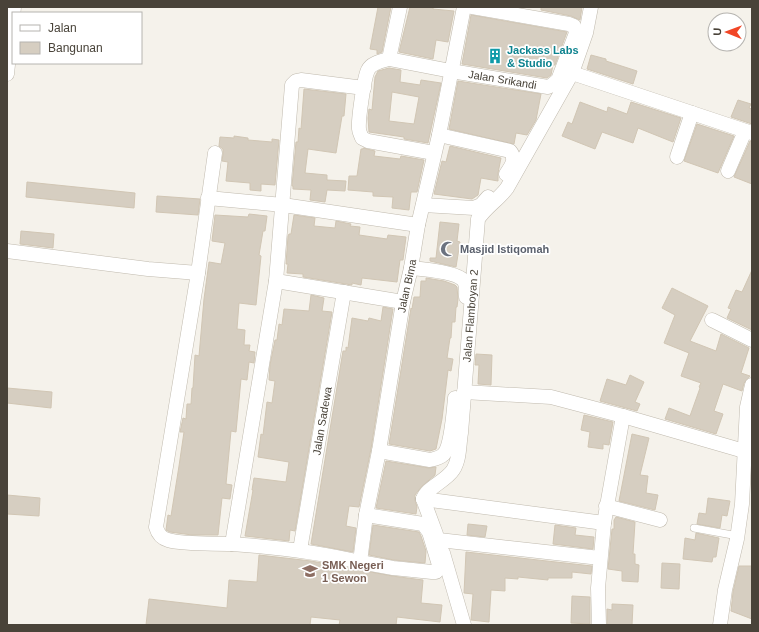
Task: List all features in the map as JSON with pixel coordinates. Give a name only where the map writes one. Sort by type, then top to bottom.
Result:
[{"type":"street","points":[[389,59],[400,7]]},
{"type":"street","name":"Jalan Bima","points":[[358,562],[379,451],[403,302],[411,268],[418,225],[439,135],[464,7]]},
{"type":"street","name":"Jalan Srikandi","points":[[451,72],[548,87],[558,80],[576,33],[574,26],[569,24],[472,7]]},
{"type":"street","name":"Jalan Flamboyan 2","points":[[423,499],[423,496],[453,470],[457,459],[461,432],[478,219],[481,214],[501,197],[507,188],[572,73],[586,33],[591,7]]},
{"type":"street","points":[[7,74],[12,26]]},
{"type":"street","points":[[434,153],[368,141],[362,138],[359,128],[364,88],[368,70],[379,62],[389,59],[451,72]]},
{"type":"street","points":[[572,73],[749,132],[728,171]]},
{"type":"street","points":[[232,544],[276,281],[292,85],[296,81],[301,80],[364,88]]},
{"type":"street","points":[[677,157],[692,114]]},
{"type":"street","points":[[423,205],[468,208],[481,205],[506,174],[513,162],[513,154],[507,149],[439,135]]},
{"type":"street","points":[[215,153],[198,273],[156,527],[158,534],[167,540],[180,542],[232,544],[300,550],[358,562],[436,572],[439,565],[428,532],[423,524],[366,515]]},
{"type":"street","points":[[208,198],[283,205],[418,225]]},
{"type":"street","points":[[7,251],[148,269],[198,273]]},
{"type":"street","points":[[379,451],[430,460],[438,459],[444,454],[448,446],[462,347],[466,287],[463,280],[454,275],[411,268]]},
{"type":"street","points":[[276,281],[403,302]]},
{"type":"street","name":"Jalan Sadewa","points":[[300,550],[344,292]]},
{"type":"street","points":[[712,320],[752,340]]},
{"type":"street","points":[[720,625],[725,590],[738,536],[743,490],[747,407],[752,385]]},
{"type":"street","points":[[464,392],[551,397],[624,416],[744,451]]},
{"type":"street","points":[[599,625],[598,588],[606,506],[624,416]]},
{"type":"street","points":[[464,625],[439,540],[423,499],[604,523]]},
{"type":"street","points":[[606,506],[660,520]]},
{"type":"street","points":[[439,540],[600,558]]},
{"type":"lane","points":[[694,528],[738,536]]},
{"type":"building","points":[[378,7],[391,7],[382,52],[377,54],[377,50],[370,49]]},
{"type":"building","points":[[410,7],[433,7],[433,9],[454,11],[448,42],[436,40],[433,59],[399,52]]},
{"type":"building","points":[[541,7],[582,7],[580,20],[571,16],[541,10]]},
{"type":"building","points":[[471,15],[567,32],[555,65],[553,65],[551,75],[547,78],[462,64]]},
{"type":"building","points":[[591,55],[637,71],[633,84],[587,69]]},
{"type":"building","points":[[389,68],[401,70],[400,82],[420,85],[421,80],[441,83],[428,143],[404,139],[404,137],[369,132],[369,109],[372,110],[375,77],[378,71]],"holes":[[[392,92],[419,97],[414,124],[389,121]]]},
{"type":"building","points":[[458,81],[541,94],[536,120],[527,135],[516,133],[514,144],[449,129]]},
{"type":"building","points":[[304,89],[346,94],[344,116],[342,116],[336,153],[308,149],[305,173],[327,175],[327,180],[346,181],[345,191],[327,190],[325,202],[310,200],[311,190],[293,189],[292,186],[296,142],[298,142],[299,128],[301,129]]},
{"type":"building","points":[[738,100],[751,104],[749,108],[752,109],[752,124],[731,117]]},
{"type":"building","points":[[580,102],[607,112],[608,107],[627,114],[631,102],[681,118],[673,142],[638,128],[633,143],[602,132],[595,149],[562,136],[568,122],[572,124]]},
{"type":"building","points":[[697,124],[734,136],[718,173],[684,161]]},
{"type":"building","points":[[234,136],[248,138],[248,140],[272,142],[272,139],[279,140],[275,185],[261,184],[261,191],[250,190],[250,183],[226,181],[228,162],[222,161],[223,149],[219,146],[220,137],[234,138]]},
{"type":"building","points":[[750,141],[752,141],[752,184],[734,177]]},
{"type":"building","points":[[450,146],[501,158],[498,181],[481,178],[478,195],[472,199],[434,194],[442,161],[446,162]]},
{"type":"building","points":[[363,148],[375,151],[374,156],[400,159],[401,156],[424,160],[417,192],[411,192],[409,210],[392,208],[393,197],[373,196],[373,192],[348,190],[349,176],[357,176],[361,149]]},
{"type":"building","points":[[27,182],[135,193],[134,208],[26,197]]},
{"type":"building","points":[[157,196],[200,199],[198,215],[156,212]]},
{"type":"building","points":[[249,214],[267,216],[259,255],[261,256],[256,305],[239,303],[237,329],[245,330],[244,345],[250,345],[249,351],[255,352],[254,363],[249,362],[247,380],[241,379],[236,432],[231,431],[226,484],[232,485],[230,499],[222,498],[218,535],[192,535],[170,532],[166,530],[168,515],[171,516],[184,432],[180,432],[183,418],[186,419],[187,404],[191,404],[195,355],[199,356],[209,262],[221,264],[225,243],[212,241],[215,215],[248,217]]},
{"type":"building","points":[[294,215],[315,218],[314,226],[335,228],[336,221],[351,224],[350,226],[360,227],[359,235],[387,239],[388,235],[406,237],[403,260],[400,260],[397,282],[362,278],[361,285],[352,283],[352,285],[303,277],[303,274],[287,273],[288,264],[286,264],[288,236],[291,234]]},
{"type":"building","points":[[440,222],[459,224],[457,241],[460,242],[456,267],[430,261],[430,258],[436,258]]},
{"type":"building","points":[[21,231],[54,234],[53,248],[20,244]]},
{"type":"building","points":[[752,270],[752,330],[727,318],[731,309],[728,308],[736,290],[742,292]]},
{"type":"building","points":[[426,278],[444,281],[455,285],[457,287],[458,299],[455,322],[452,322],[451,338],[447,358],[453,359],[451,371],[448,370],[442,419],[436,449],[430,451],[389,444],[411,308],[412,309],[414,297],[420,297],[421,281],[426,281]]},
{"type":"building","points":[[672,288],[708,306],[690,341],[716,351],[721,334],[749,348],[741,373],[750,376],[744,383],[742,391],[723,384],[714,411],[723,414],[716,434],[665,419],[669,408],[690,416],[701,383],[681,376],[689,353],[664,343],[675,315],[662,308]]},
{"type":"building","points":[[311,295],[324,298],[322,311],[332,312],[295,531],[290,530],[289,541],[245,536],[254,478],[286,482],[289,462],[258,457],[261,434],[263,435],[267,402],[272,403],[275,381],[269,380],[270,365],[275,340],[277,340],[279,324],[282,325],[284,309],[309,311]]},
{"type":"building","points":[[383,307],[393,309],[371,449],[359,507],[349,506],[346,526],[356,528],[353,552],[311,544],[343,351],[346,351],[346,347],[348,348],[352,318],[368,321],[369,318],[381,321]]},
{"type":"building","points":[[476,354],[492,355],[491,385],[478,384],[479,365],[475,365]]},
{"type":"building","points":[[630,375],[644,382],[635,402],[640,404],[637,411],[600,401],[607,379],[626,385]]},
{"type":"building","points":[[7,388],[52,392],[51,408],[7,403]]},
{"type":"building","points":[[584,415],[613,422],[609,445],[603,444],[603,449],[588,447],[590,432],[581,430]]},
{"type":"building","points":[[632,434],[649,438],[640,475],[648,476],[646,493],[658,495],[655,510],[619,501]]},
{"type":"building","points":[[386,461],[429,468],[436,467],[435,475],[422,486],[415,495],[417,507],[416,514],[376,508]]},
{"type":"building","points":[[7,495],[40,498],[39,516],[7,514]]},
{"type":"building","points":[[708,498],[730,501],[727,516],[722,515],[720,528],[697,524],[699,513],[706,514]]},
{"type":"building","points":[[616,517],[635,522],[633,554],[635,554],[635,564],[639,565],[638,582],[622,581],[622,571],[608,569],[612,529],[614,529],[614,520]]},
{"type":"building","points":[[468,524],[487,526],[485,537],[467,535]]},
{"type":"building","points":[[373,525],[419,532],[426,551],[425,563],[394,560],[369,555]]},
{"type":"building","points":[[555,525],[576,528],[575,535],[594,537],[593,549],[553,544]]},
{"type":"building","points":[[696,533],[719,538],[716,557],[713,557],[712,562],[683,559],[685,538],[695,540]]},
{"type":"building","points":[[466,552],[592,566],[591,574],[572,572],[572,578],[548,578],[548,580],[518,577],[518,579],[505,578],[505,591],[491,590],[489,622],[471,620],[473,594],[464,593]]},
{"type":"building","points":[[259,555],[311,561],[392,576],[423,580],[421,603],[442,605],[440,622],[397,617],[396,625],[339,625],[340,620],[311,617],[310,625],[146,625],[149,599],[227,608],[229,580],[257,582]]},
{"type":"building","points":[[662,563],[680,564],[679,589],[661,588]]},
{"type":"building","points":[[739,566],[752,566],[752,619],[731,611],[733,592]]},
{"type":"building","points":[[572,596],[590,597],[590,624],[571,623]]},
{"type":"building","points":[[612,604],[633,605],[632,625],[607,625],[607,609],[612,610]]},
{"type":"place","name":"Jackass Labs & Studio","points":[[495,56]]},
{"type":"place","name":"Masjid Istiqomah","points":[[448,249]]},
{"type":"place","name":"SMK Negeri 1 Sewon","points":[[310,571]]}]
